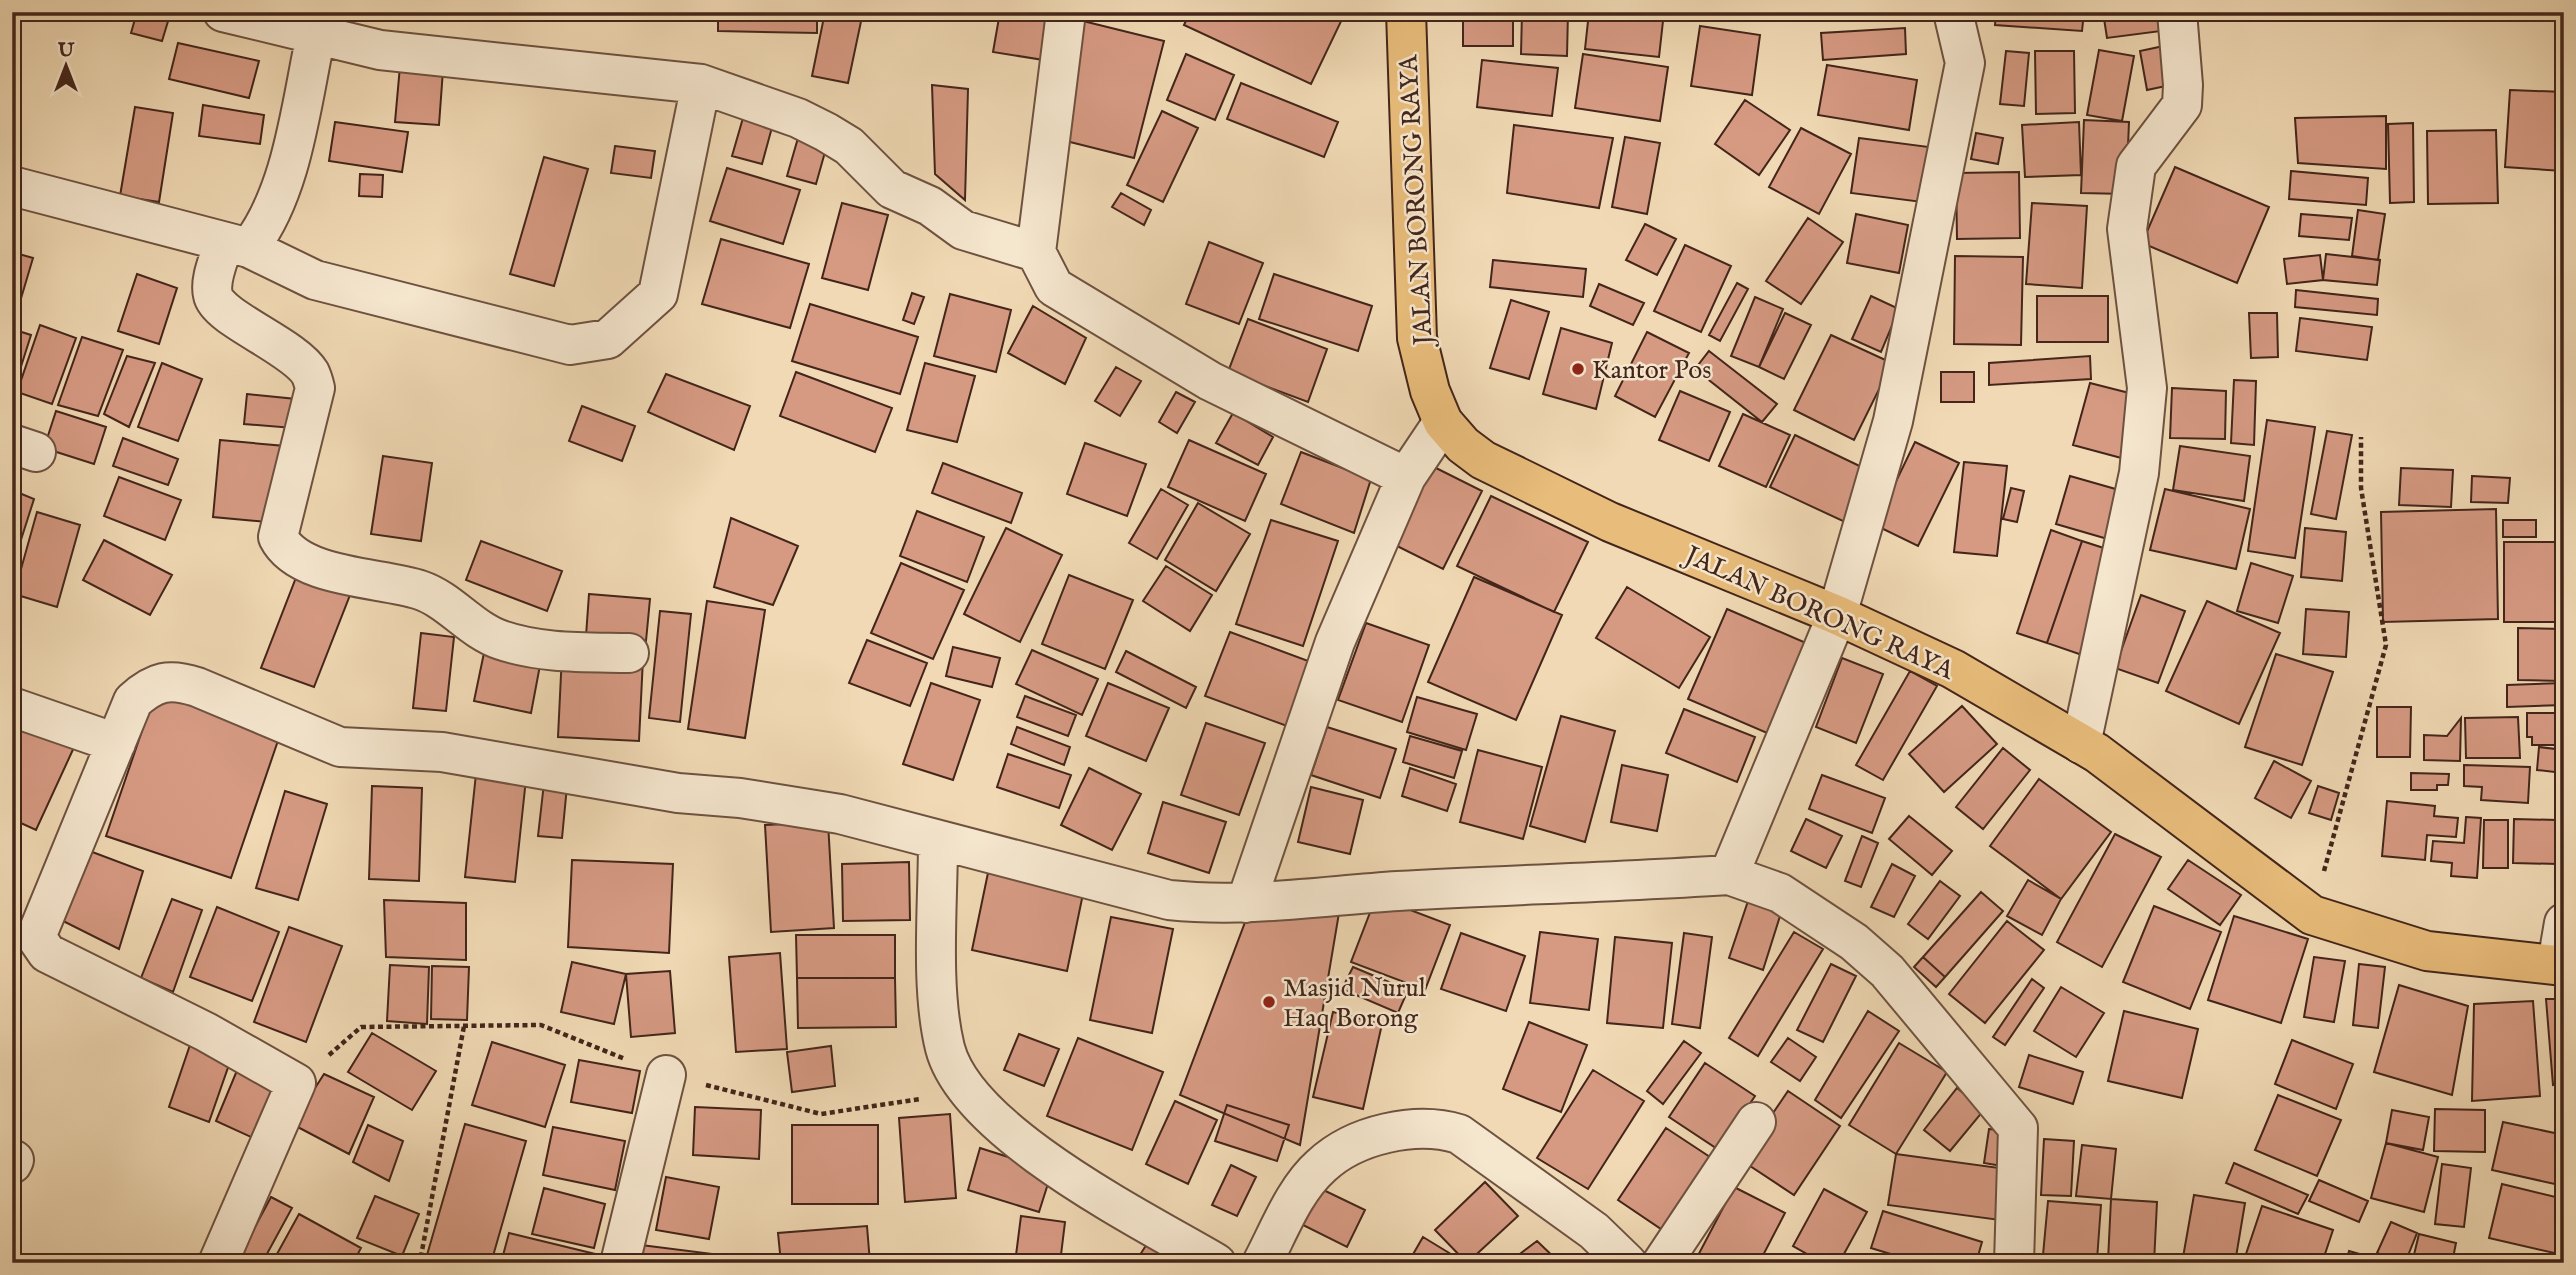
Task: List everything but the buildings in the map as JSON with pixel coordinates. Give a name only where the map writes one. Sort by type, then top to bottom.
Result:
[{"type":"main road","name":"JALAN BORONG RAYA","points":[[1406,12],[1418,338],[1430,391],[1443,422],[1463,445],[1483,460],[1610,522],[1837,615],[1953,669],[2081,744],[2312,915],[2427,951],[2560,965]]},
{"type":"street","points":[[223,12],[380,50],[701,84],[798,118],[826,132],[849,146],[892,189],[930,206],[963,230],[1036,252]]},
{"type":"street","points":[[1066,12],[1036,252],[1054,287],[1210,381],[1406,477]]},
{"type":"street","points":[[1729,875],[1837,615],[1893,421],[1965,63],[1953,12]]},
{"type":"street","points":[[2081,744],[2139,474],[2147,388],[2127,229],[2136,166],[2182,105],[2177,12]]},
{"type":"street","points":[[316,35],[278,199],[263,231],[237,245],[213,285],[216,303],[281,347],[310,372],[315,388],[278,537],[281,544],[292,554],[340,576],[422,590],[472,626],[501,640],[560,651],[629,653]]},
{"type":"street","points":[[12,186],[237,245],[315,280],[570,345],[608,339],[658,294],[701,84]]},
{"type":"street","points":[[1246,904],[1335,642],[1406,477],[1443,422]]},
{"type":"street","points":[[218,1263],[296,1083],[206,1032],[47,953],[36,937],[133,701],[148,687],[162,681],[176,680],[340,747],[442,752],[678,793],[740,798],[815,810],[1169,900],[1246,904],[1338,895],[1729,875],[1780,893],[1854,942],[1887,971],[2018,1128],[2014,1263]]},
{"type":"street","points":[[12,707],[116,743]]},
{"type":"street","points":[[938,841],[939,1006],[946,1050],[967,1091],[1022,1144],[1216,1263]]},
{"type":"street","points":[[2560,965],[2564,923]]},
{"type":"street","points":[[620,1263],[666,1075]]},
{"type":"street","points":[[1662,1263],[1756,1122]]},
{"type":"street","points":[[1262,1263],[1298,1195],[1321,1166],[1349,1148],[1399,1130],[1438,1127],[1459,1134],[1594,1231],[1627,1263]]},
{"type":"path","points":[[2312,915],[2386,645],[2361,488],[2361,437]]},
{"type":"path","points":[[428,1263],[422,1256],[464,1026]]},
{"type":"place","name":"Kantor Pos","points":[[1578,369]]},
{"type":"place","name":"Masjid Nurul Haq Borong","points":[[1269,1002]]}]
